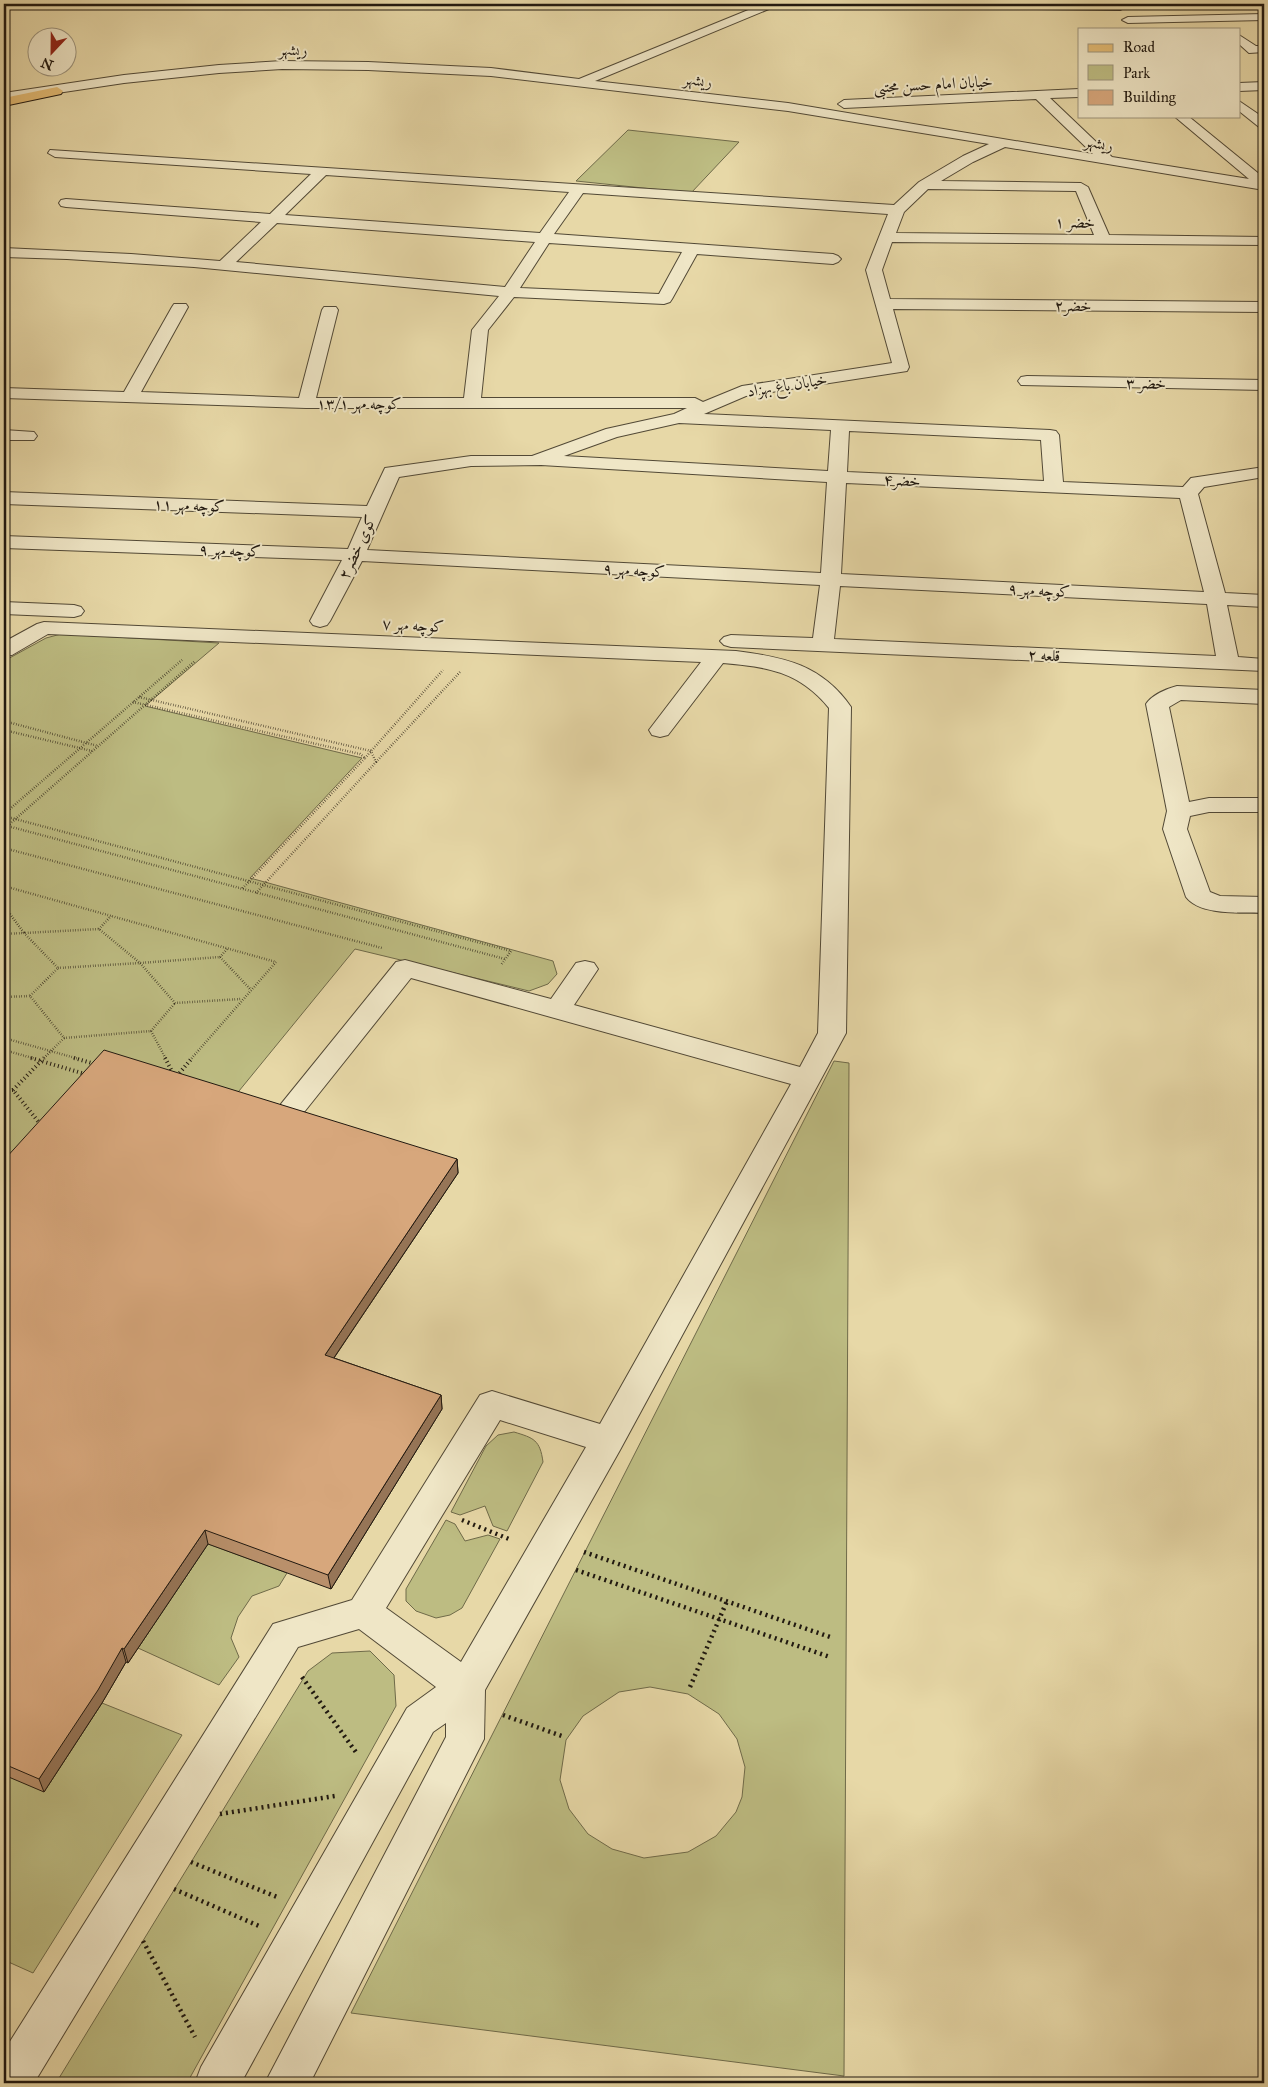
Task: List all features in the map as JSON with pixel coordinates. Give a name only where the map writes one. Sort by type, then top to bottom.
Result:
[{"type":"main road","points":[[4,85],[53,87]]},
{"type":"main road","points":[[4,102],[53,87]]},
{"type":"street","points":[[579,82],[772,4]]},
{"type":"street","points":[[884,4],[1119,5],[1131,25],[1264,17]]},
{"type":"street","points":[[721,13],[740,17]]},
{"type":"street","points":[[1216,19],[1227,28]]},
{"type":"street","points":[[1240,39],[1253,50],[1264,49]]},
{"type":"street","name":"ریشهر","points":[[4,89],[53,87],[220,69],[282,65],[491,72],[788,107],[1264,186]]},
{"type":"street","points":[[548,78],[566,71]]},
{"type":"street","points":[[1240,87],[1264,86]]},
{"type":"street","name":"ریشهر","points":[[4,97],[53,87]]},
{"type":"street","name":"خیابان امام حسن مجتبی","points":[[788,107],[1078,93]]},
{"type":"street","points":[[1039,95],[1108,161]]},
{"type":"street","points":[[1240,106],[1264,124]]},
{"type":"street","points":[[1182,118],[1264,186]]},
{"type":"street","name":"خیابان باغ بهزاد","points":[[392,472],[471,461],[534,461],[612,433],[679,418],[742,391],[901,368],[874,270],[897,210],[924,185],[968,159],[1005,142]]},
{"type":"street","points":[[55,153],[578,190],[897,210]]},
{"type":"street","points":[[223,266],[323,171]]},
{"type":"street","points":[[924,185],[1081,187],[1104,240]]},
{"type":"street","points":[[472,404],[480,330],[510,292],[578,190]]},
{"type":"street","points":[[66,204],[833,259]]},
{"type":"street","name":"خضر ۱","points":[[886,237],[1264,241]]},
{"type":"street","points":[[4,253],[65,254],[223,266],[510,292],[664,299],[691,250]]},
{"type":"street","name":"خضر۲","points":[[882,304],[1264,307]]},
{"type":"street","points":[[129,398],[180,307]]},
{"type":"street","points":[[306,403],[330,310]]},
{"type":"street","name":"خضر ۳","points":[[1027,381],[1264,385]]},
{"type":"street","name":"کوچه مهر ۱۳/۱","points":[[4,393],[306,403],[714,403]]},
{"type":"street","points":[[679,418],[1050,435],[1054,487]]},
{"type":"street","points":[[823,645],[831,580],[840,426]]},
{"type":"street","points":[[4,436],[28,436]]},
{"type":"street","name":"خضر۴","points":[[534,461],[1188,493]]},
{"type":"street","name":"کوی خضر۲","points":[[320,621],[355,555],[392,472]]},
{"type":"street","points":[[1228,663],[1216,599],[1188,493],[1198,482],[1264,472]]},
{"type":"street","points":[[1237,476],[1264,479]]},
{"type":"street","name":"کوچه مهر ۱۱","points":[[4,498],[374,512]]},
{"type":"street","name":"کوچه مهر ۹","points":[[4,542],[355,555],[1264,601]]},
{"type":"street","name":"کوچه مهر ۷","points":[[4,608],[823,645]]},
{"type":"street","points":[[4,650],[44,628],[717,656],[760,660],[786,666],[812,677],[829,691],[840,707],[832,1033],[465,1695],[465,1739],[287,2083]]},
{"type":"street","name":"قلعه ۲","points":[[823,645],[1264,665]]},
{"type":"street","points":[[660,730],[717,656]]},
{"type":"street","points":[[1264,697],[1176,693],[1158,704],[1179,811],[1175,829],[1199,897],[1216,904],[1264,905]]},
{"type":"street","points":[[1179,811],[1209,805],[1264,805]]},
{"type":"street","points":[[295,1104],[405,968],[808,1079]]},
{"type":"street","points":[[558,1009],[585,970]]},
{"type":"street","points":[[9,2083],[286,1635],[364,1612],[492,1404],[608,1440]]},
{"type":"street","points":[[364,1612],[465,1695]]},
{"type":"street","points":[[218,2082],[420,1720],[465,1695]]},
{"type":"path","points":[[218,635],[133,702],[4,815],[511,951]]},
{"type":"path","points":[[5,827],[145,705],[218,635]]},
{"type":"path","points":[[242,889],[371,751],[474,646]]},
{"type":"path","points":[[256,893],[384,754],[474,646]]},
{"type":"path","points":[[139,697],[384,754]]},
{"type":"path","points":[[133,702],[360,754],[365,758]]},
{"type":"path","points":[[4,721],[98,746]]},
{"type":"path","points":[[4,730],[92,752]]},
{"type":"path","points":[[371,751],[376,762]]},
{"type":"path","points":[[5,827],[505,959]]},
{"type":"path","points":[[4,848],[386,949]]},
{"type":"path","points":[[4,886],[276,962],[242,999],[176,1078]]},
{"type":"path","points":[[4,906],[24,933],[58,968]]},
{"type":"path","points":[[99,929],[111,916]]},
{"type":"path","points":[[4,934],[99,929],[140,963],[175,1003]]},
{"type":"path","points":[[4,997],[30,996],[58,968],[220,957],[228,948]]},
{"type":"path","points":[[220,957],[251,990]]},
{"type":"path","points":[[30,996],[64,1038]]},
{"type":"path","points":[[4,1090],[13,1090],[64,1038],[151,1031],[175,1003],[242,999]]},
{"type":"path","points":[[151,1031],[176,1078]]},
{"type":"path","points":[[4,1038],[100,1065],[96,1071]]},
{"type":"path","points":[[4,1050],[90,1076]]},
{"type":"path","points":[[167,1075],[176,1078]]},
{"type":"path","points":[[13,1090],[43,1128],[49,1122]]},
{"type":"path","points":[[4,1155],[21,1153]]},
{"type":"path","points":[[428,1508],[546,1549],[727,1601],[833,1638]]},
{"type":"path","points":[[503,1535],[546,1549],[719,1619],[830,1657]]},
{"type":"path","points":[[690,1687],[727,1601]]},
{"type":"path","points":[[146,1861],[382,1788],[280,1646]]},
{"type":"path","points":[[465,1695],[562,1736]]},
{"type":"path","points":[[146,1861],[304,1927]]},
{"type":"path","points":[[146,1861],[304,1927]]},
{"type":"path","points":[[146,1861],[218,2082]]},
{"type":"green space","points":[[628,130],[739,142],[691,193],[576,181]]},
{"type":"green space","points":[[61,634],[219,643],[145,706],[362,758],[250,878],[553,961],[557,974],[548,984],[529,991],[355,949],[230,1102],[4,1178],[4,661],[46,638]]},
{"type":"green space","points":[[834,1061],[849,1063],[844,2076],[351,2013]],"holes":[[[650,1687],[688,1694],[719,1714],[737,1739],[745,1767],[742,1797],[736,1812],[716,1836],[688,1852],[644,1858],[612,1849],[588,1834],[569,1809],[560,1780],[566,1740],[583,1716],[619,1692]]]},
{"type":"green space","points":[[514,1432],[531,1438],[538,1444],[543,1462],[507,1531],[493,1526],[485,1506],[460,1515],[451,1512],[486,1446],[498,1435]]},
{"type":"green space","points":[[76,1495],[287,1573],[279,1586],[252,1596],[238,1617],[231,1638],[239,1657],[219,1685],[138,1648]]},
{"type":"green space","points":[[446,1520],[455,1524],[465,1541],[488,1535],[500,1539],[462,1608],[450,1615],[436,1618],[416,1611],[406,1601],[406,1589]]},
{"type":"green space","points":[[370,1651],[394,1675],[396,1706],[187,2083],[56,2083],[308,1671],[332,1653]]},
{"type":"green space","points":[[102,1703],[182,1735],[33,1973],[4,1960],[4,1775]]},
{"type":"building","points":[[104,1050],[457,1159],[325,1355],[441,1395],[328,1575],[205,1530],[124,1649],[122,1648],[98,1690],[39,1779],[4,1764],[4,1160]]}]
